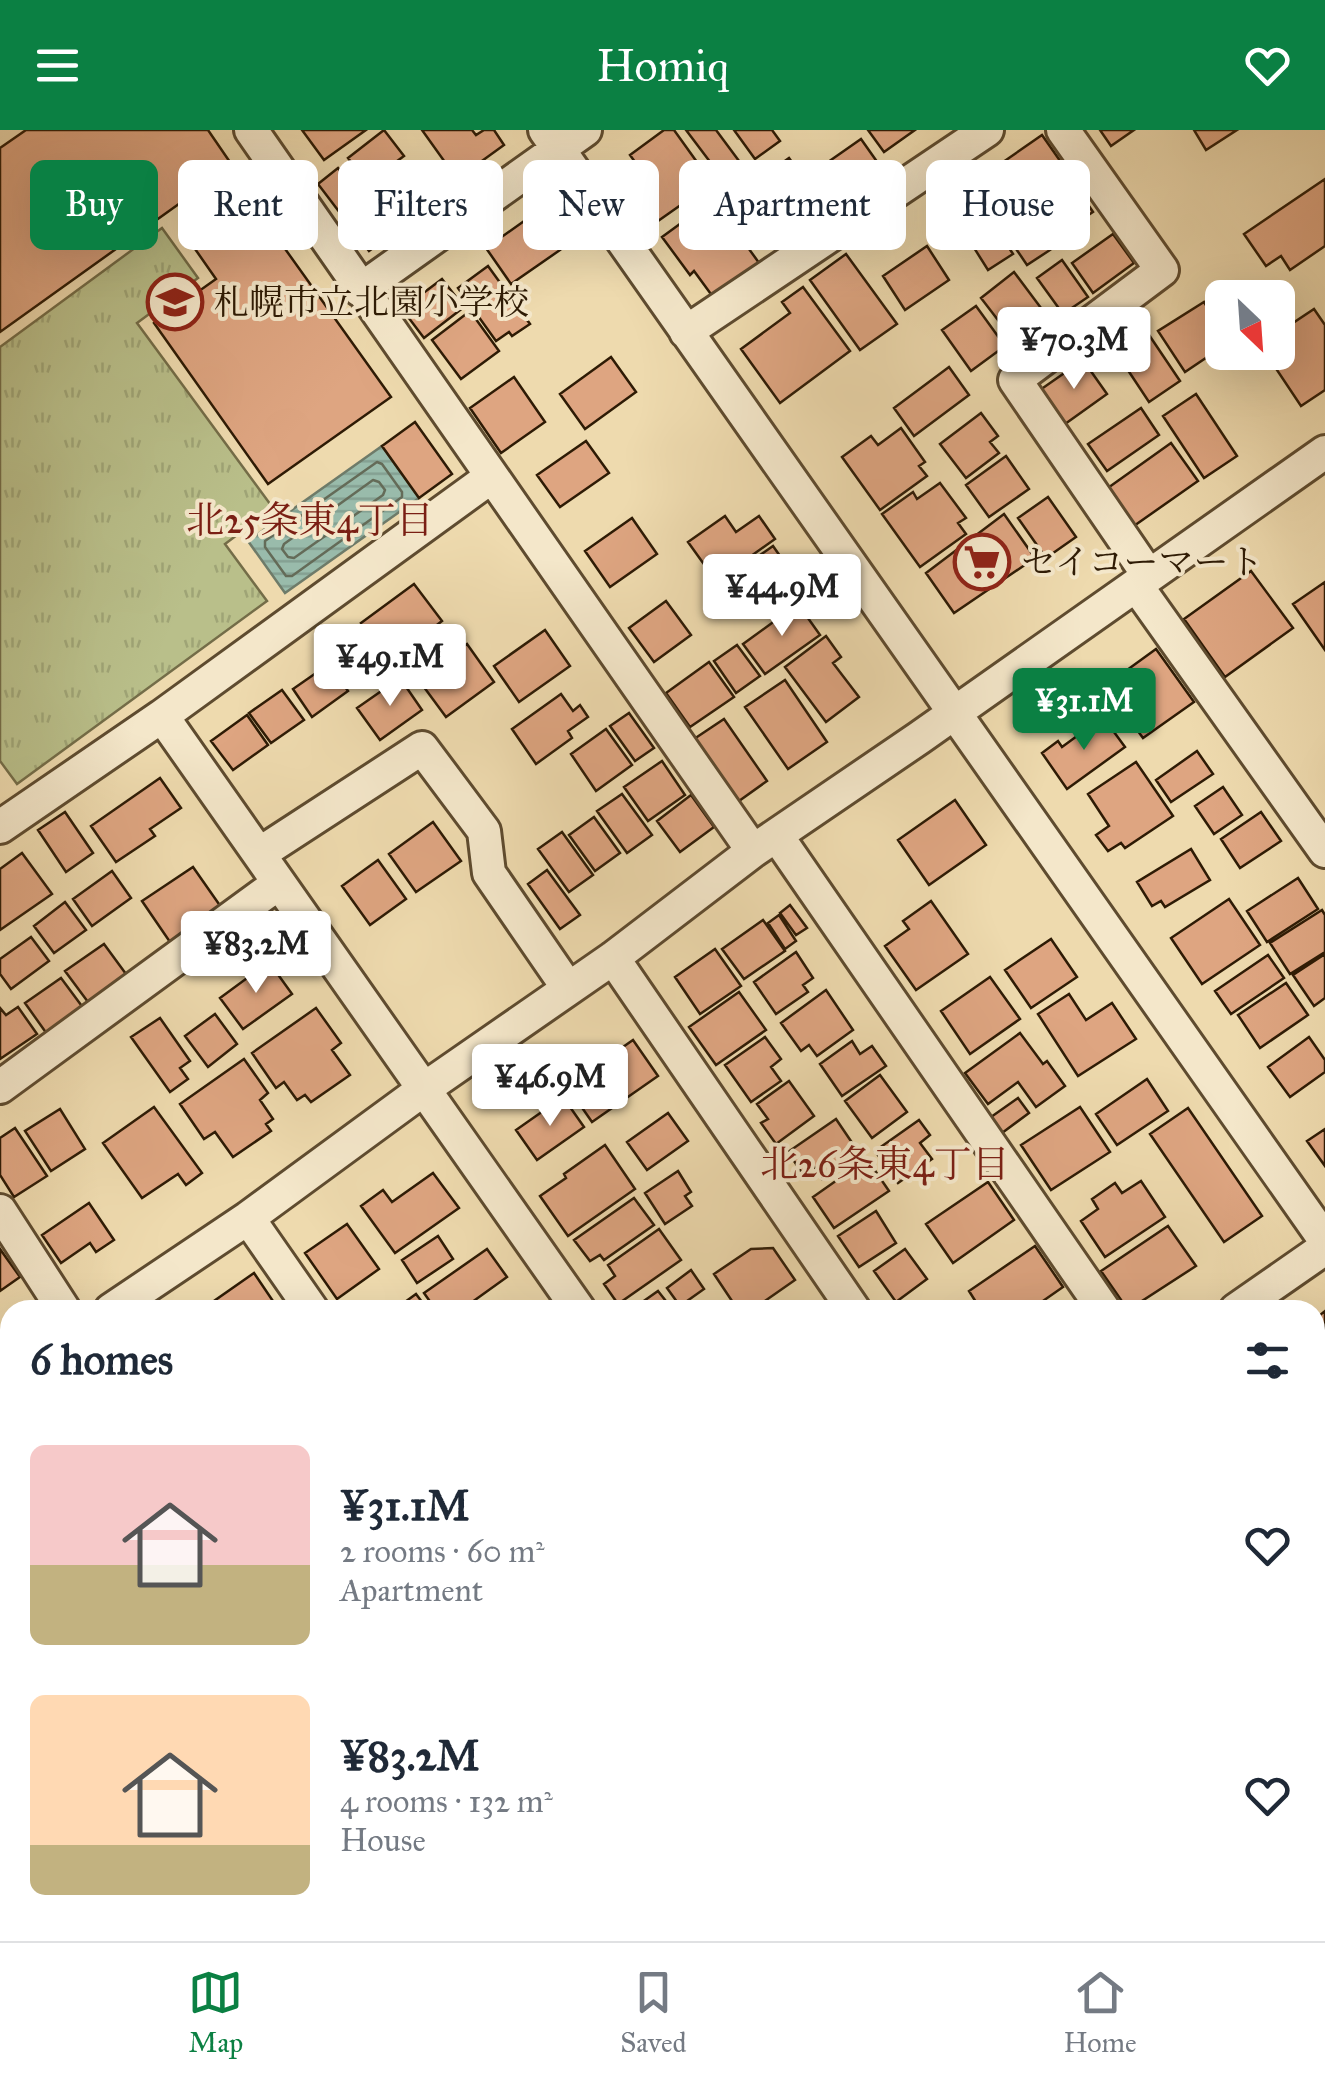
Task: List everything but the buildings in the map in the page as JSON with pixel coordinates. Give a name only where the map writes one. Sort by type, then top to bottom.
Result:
[{"type":"street","points":[[251,130],[491,478],[765,843],[1097,1300]]},
{"type":"street","points":[[686,332],[988,130]]},
{"type":"street","points":[[1063,130],[1162,270],[1014,380],[1325,851]]},
{"type":"street","points":[[360,290],[563,136],[686,332],[956,712],[1325,1244],[1249,1300]]},
{"type":"street","points":[[126,1300],[248,1218],[613,958],[765,843],[1325,452]]},
{"type":"street","points":[[1,824],[162,716],[491,478]]},
{"type":"street","points":[[162,716],[572,1300]]},
{"type":"street","points":[[258,854],[422,748],[484,830],[489,873],[568,988]]},
{"type":"street","points":[[0,1087],[280,884]]},
{"type":"street","points":[[613,958],[847,1300]]},
{"type":"street","points":[[0,1211],[58,1300]]},
{"type":"street","points":[[248,1218],[305,1300]]},
{"type":"green space","points":[[162,228],[198,278],[137,323],[273,508],[225,544],[267,601],[17,784],[0,761],[0,347],[132,250],[158,250],[158,231]]},
{"type":"water","points":[[382,446],[419,498],[285,593],[248,541]]},
{"type":"place","name":"札幌市立北園小学校","points":[[175,302]]},
{"type":"place","name":"セイコーマート","points":[[982,562]]},
{"type":"district","name":"北25条東4丁目","points":[[310,520]]},
{"type":"district","name":"北26条東4丁目","points":[[885,1164]]}]
